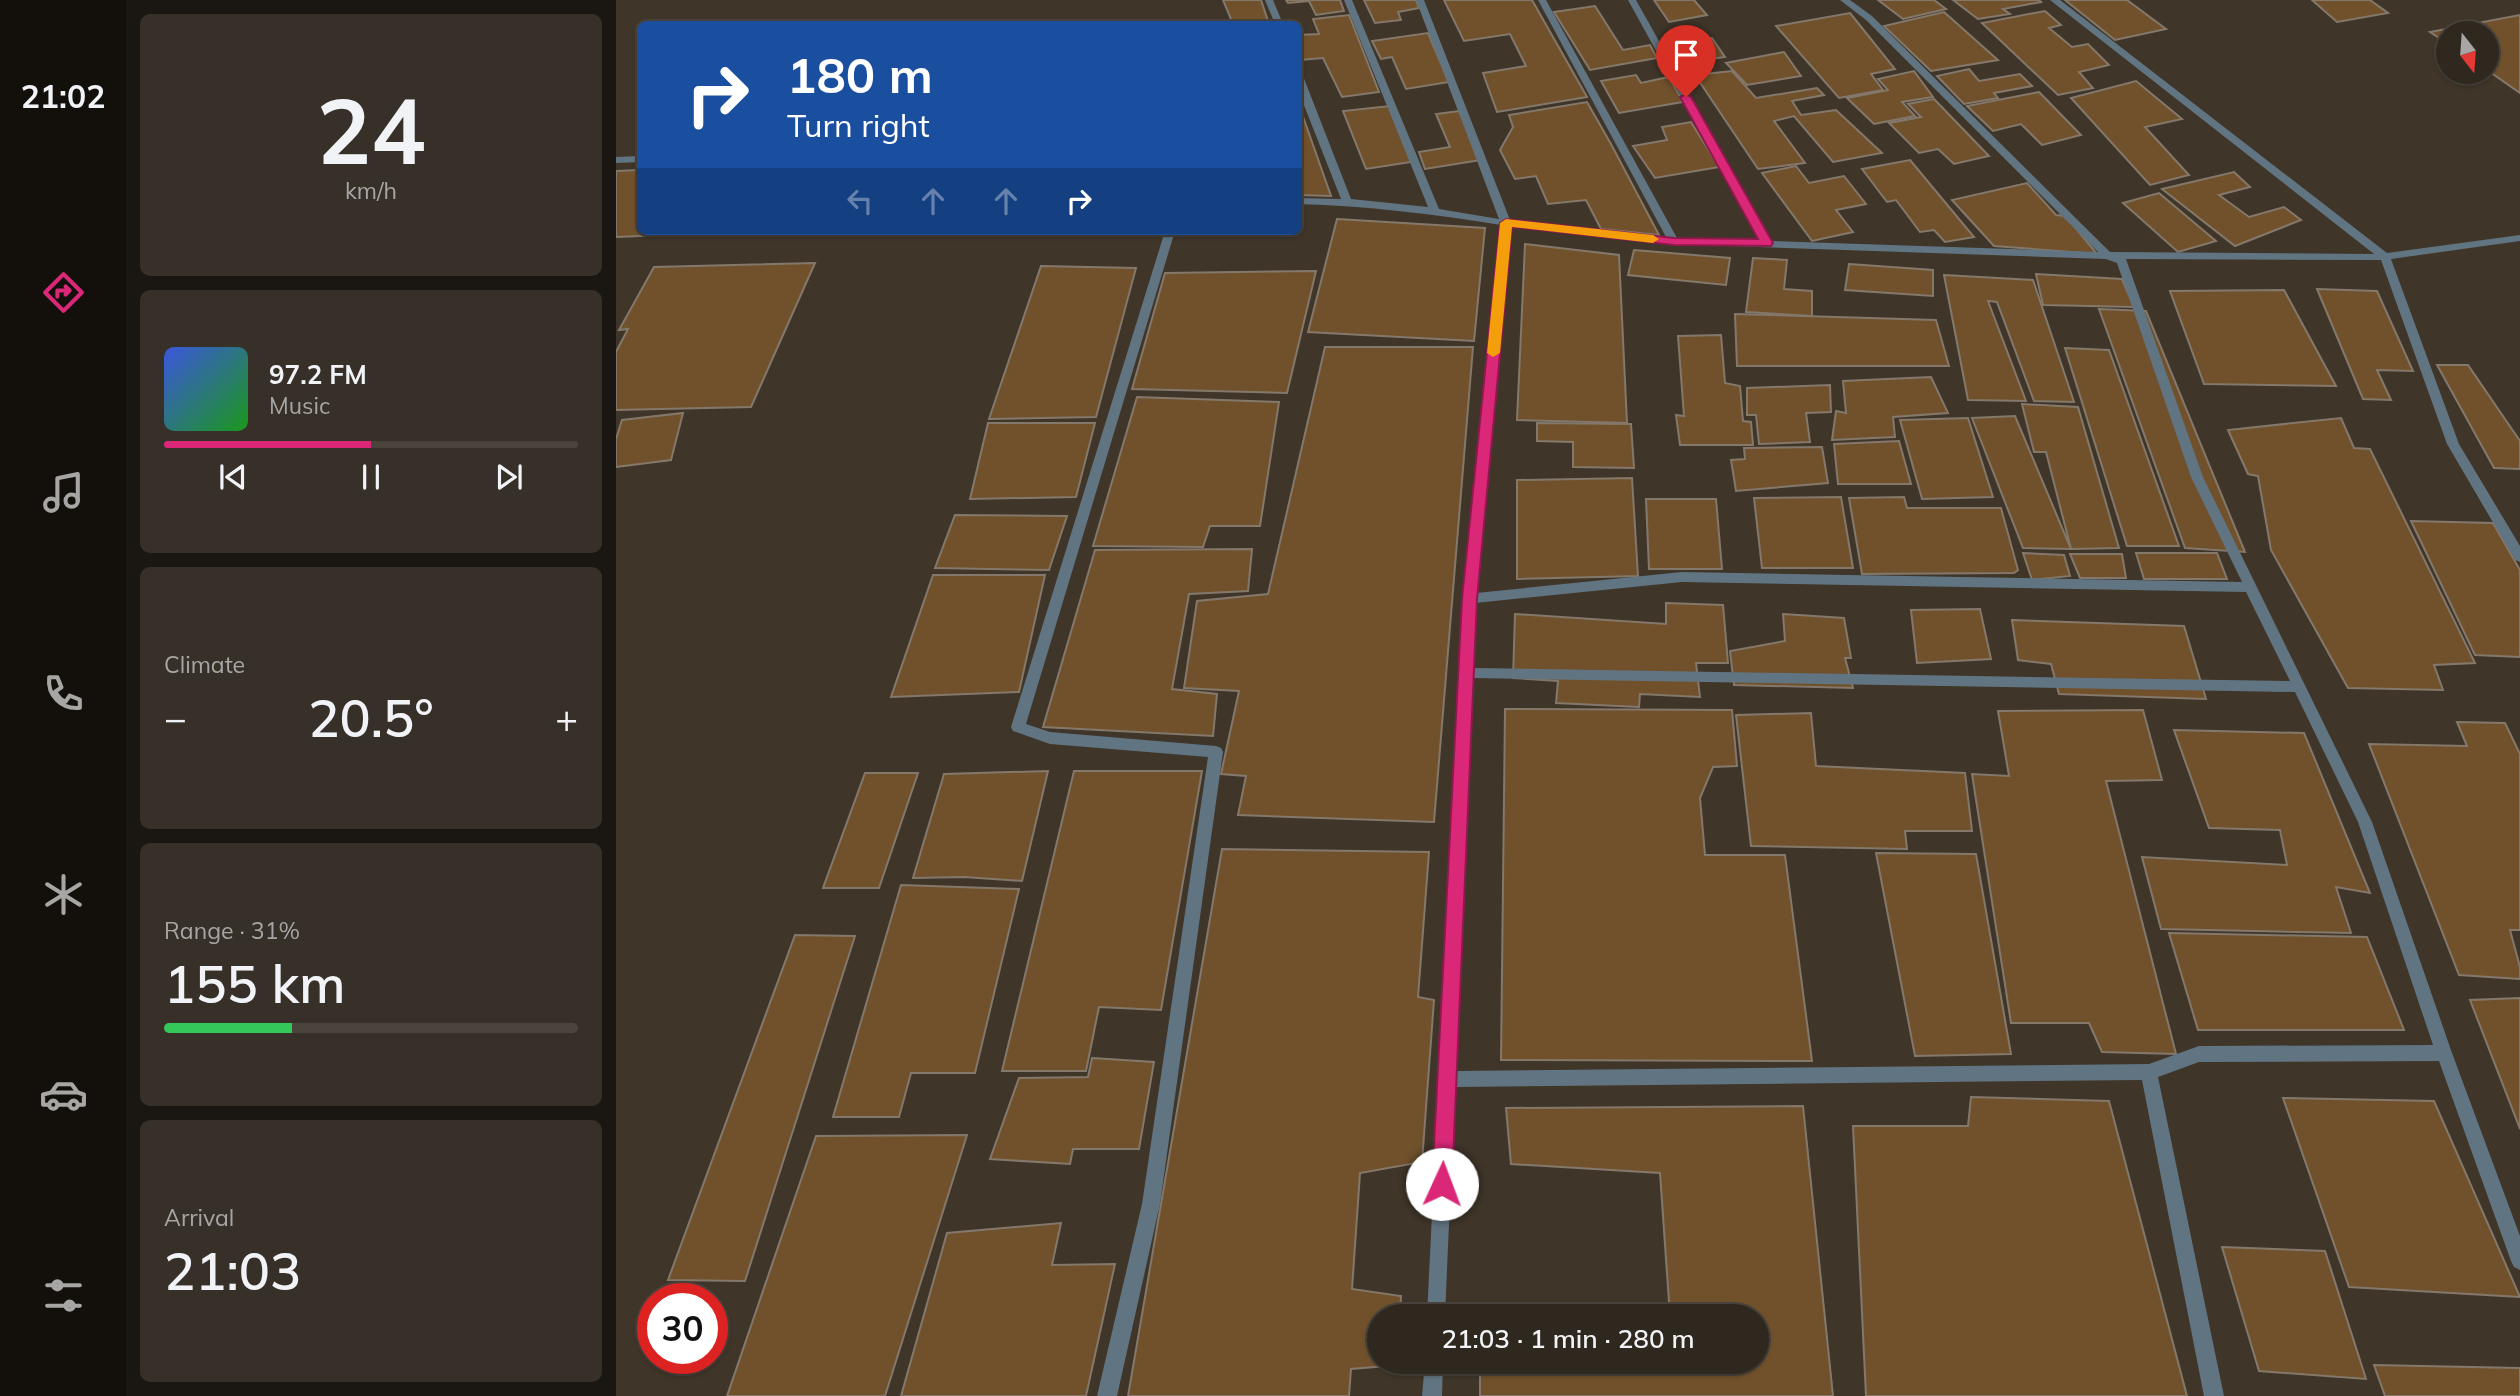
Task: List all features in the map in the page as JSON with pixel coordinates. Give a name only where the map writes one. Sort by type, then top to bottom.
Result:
[{"type":"street","points":[[1269,0],[1278,21]]},
{"type":"street","points":[[1348,0],[1435,211]]},
{"type":"street","points":[[1420,0],[1506,223],[1469,599],[1437,1304]]},
{"type":"street","points":[[1542,0],[1674,241]]},
{"type":"street","points":[[1632,0],[1767,243]]},
{"type":"street","points":[[1844,0],[1869,18],[2107,255],[2122,261],[2197,477],[2365,822],[2444,1053],[2520,1261]]},
{"type":"street","points":[[2054,0],[2385,257],[2453,444],[2520,557]]},
{"type":"street","points":[[1302,86],[1347,202]]},
{"type":"street","points":[[616,160],[637,159]]},
{"type":"street","points":[[1302,201],[1347,202],[1435,211],[1506,223],[1674,241],[2107,255],[2385,257],[2520,238]]},
{"type":"street","points":[[1107,1396],[1151,1204],[1216,752],[1050,738],[1018,727],[1169,235]]},
{"type":"street","points":[[1469,599],[1682,577],[2250,587]]},
{"type":"street","points":[[1465,673],[2299,687]]},
{"type":"street","points":[[1447,1079],[2149,1072],[2199,1054],[2444,1053]]},
{"type":"street","points":[[2149,1072],[2214,1396]]},
{"type":"street","points":[[1433,1396],[1434,1374]]},
{"type":"building","points":[[1223,0],[1261,0],[1268,21],[1232,21]]},
{"type":"building","points":[[1286,0],[1340,0],[1344,11],[1316,15],[1309,1],[1288,3]]},
{"type":"building","points":[[1364,0],[1416,0],[1419,8],[1398,12],[1401,20],[1375,23]]},
{"type":"building","points":[[1444,0],[1532,0],[1587,97],[1497,112],[1483,73],[1526,66],[1510,34],[1464,41]]},
{"type":"building","points":[[1654,0],[1694,0],[1707,15],[1669,22]]},
{"type":"building","points":[[1878,0],[1934,0],[1946,9],[1903,19]]},
{"type":"building","points":[[1953,0],[2041,2],[2003,9],[2010,14],[1978,19]]},
{"type":"building","points":[[2065,0],[2127,0],[2166,29],[2115,40]]},
{"type":"building","points":[[2312,0],[2370,0],[2388,13],[2337,22]]},
{"type":"building","points":[[1595,6],[1623,50],[1650,45],[1657,58],[1590,70],[1554,12]]},
{"type":"building","points":[[2045,11],[2061,25],[2049,28],[2072,47],[2088,44],[2109,65],[2079,72],[2093,88],[2058,95],[1982,23]]},
{"type":"building","points":[[1944,12],[1998,60],[1931,71],[1884,26]]},
{"type":"building","points":[[1850,13],[1895,69],[1871,74],[1883,90],[1839,98],[1776,26]]},
{"type":"building","points":[[1349,15],[1379,92],[1342,97],[1323,58],[1302,60],[1302,35],[1319,34],[1313,19]]},
{"type":"building","points":[[2520,15],[2520,93],[2499,78],[2499,21],[2488,21]]},
{"type":"building","points":[[1428,33],[1449,82],[1406,89],[1392,57],[1381,59],[1372,41]]},
{"type":"building","points":[[1712,38],[1725,57],[1688,62],[1675,42]]},
{"type":"building","points":[[1784,52],[1801,76],[1747,85],[1726,63]]},
{"type":"building","points":[[1969,69],[1979,81],[2020,74],[2032,86],[1994,93],[1998,98],[1964,104],[1937,76]]},
{"type":"building","points":[[1732,71],[1756,98],[1817,88],[1824,95],[1792,101],[1801,115],[1836,110],[1882,153],[1833,162],[1794,116],[1774,121],[1805,163],[1758,169],[1695,75]]},
{"type":"building","points":[[1914,71],[1933,97],[1902,102],[1915,116],[1874,124],[1847,98],[1888,90],[1878,79]]},
{"type":"building","points":[[1636,75],[1641,83],[1669,77],[1683,102],[1619,113],[1601,81]]},
{"type":"building","points":[[2136,81],[2182,119],[2145,127],[2189,175],[2150,185],[2071,98]]},
{"type":"building","points":[[2039,92],[2081,135],[2042,145],[2021,124],[1993,131],[1967,106]]},
{"type":"building","points":[[1934,99],[1989,156],[1954,164],[1938,149],[1919,153],[1889,123],[1921,117],[1908,104]]},
{"type":"building","points":[[1587,102],[1659,235],[1601,229],[1586,200],[1548,204],[1536,176],[1515,179],[1500,150],[1513,127],[1509,115]]},
{"type":"building","points":[[1390,106],[1411,162],[1366,169],[1343,111]]},
{"type":"building","points":[[1459,111],[1481,160],[1425,169],[1419,152],[1450,147],[1436,114]]},
{"type":"building","points":[[1302,114],[1331,196],[1302,195]]},
{"type":"building","points":[[1691,122],[1719,167],[1655,178],[1633,146],[1667,140],[1662,127]]},
{"type":"building","points":[[1910,160],[1974,237],[1945,242],[1934,230],[1920,232],[1896,200],[1887,202],[1862,169]]},
{"type":"building","points":[[1796,166],[1809,183],[1844,176],[1866,204],[1836,210],[1853,232],[1812,241],[1762,173]]},
{"type":"building","points":[[637,170],[637,235],[665,235],[616,237],[616,171]]},
{"type":"building","points":[[2234,172],[2250,187],[2219,195],[2249,217],[2284,207],[2301,220],[2235,246],[2162,189]]},
{"type":"building","points":[[2027,183],[2056,215],[2066,216],[2097,254],[1994,246],[1952,200]]},
{"type":"building","points":[[2159,193],[2216,241],[2178,252],[2123,203]]},
{"type":"building","points":[[1337,219],[1485,228],[1474,341],[1308,332]]},
{"type":"building","points":[[1525,244],[1619,255],[1627,423],[1517,420]]},
{"type":"building","points":[[1634,250],[1730,258],[1726,285],[1628,275]]},
{"type":"building","points":[[1753,258],[1787,260],[1784,289],[1812,291],[1812,316],[1746,312]]},
{"type":"building","points":[[815,263],[751,407],[616,410],[616,352],[628,329],[619,330],[654,267]]},
{"type":"building","points":[[1849,264],[1933,270],[1933,296],[1845,290]]},
{"type":"building","points":[[1041,266],[1136,268],[1096,417],[989,419]]},
{"type":"building","points":[[1316,271],[1287,393],[1132,389],[1165,273]]},
{"type":"building","points":[[2036,274],[2122,279],[2134,307],[2043,305]]},
{"type":"building","points":[[1944,275],[2033,280],[2074,402],[2034,401],[1997,302],[1988,301],[2026,401],[1968,400]]},
{"type":"building","points":[[2317,289],[2377,291],[2413,371],[2377,370],[2391,400],[2363,399]]},
{"type":"building","points":[[2284,290],[2336,386],[2204,384],[2170,291]]},
{"type":"building","points":[[2099,309],[2146,311],[2245,552],[2185,548]]},
{"type":"building","points":[[1735,314],[1936,320],[1949,366],[1737,366]]},
{"type":"building","points":[[1721,335],[1725,383],[1740,386],[1743,421],[1751,422],[1753,445],[1680,445],[1676,415],[1684,416],[1678,336]]},
{"type":"building","points":[[1325,347],[1473,347],[1434,822],[1238,815],[1246,776],[1221,774],[1239,691],[1184,688],[1197,601],[1268,594]]},
{"type":"building","points":[[2065,348],[2109,350],[2179,546],[2127,546]]},
{"type":"building","points":[[2437,365],[2468,365],[2520,441],[2520,469],[2494,468]]},
{"type":"building","points":[[1931,377],[1948,413],[1893,417],[1895,437],[1832,440],[1836,411],[1846,413],[1843,381]]},
{"type":"building","points":[[1830,385],[1831,412],[1806,413],[1810,442],[1759,444],[1756,415],[1747,415],[1747,388]]},
{"type":"building","points":[[1137,397],[1279,402],[1260,526],[1210,526],[1203,547],[1093,546]]},
{"type":"building","points":[[2022,404],[2078,407],[2119,548],[2071,549],[2046,452],[2034,452]]},
{"type":"building","points":[[683,413],[671,460],[616,467],[616,439],[622,420]]},
{"type":"building","points":[[2015,416],[2071,549],[2023,548],[1972,418]]},
{"type":"building","points":[[1968,418],[1993,497],[1922,499],[1900,420]]},
{"type":"building","points":[[2341,418],[2354,448],[2370,449],[2475,663],[2434,665],[2443,690],[2348,688],[2271,550],[2258,476],[2248,474],[2228,430]]},
{"type":"building","points":[[988,423],[1095,423],[1076,497],[970,499]]},
{"type":"building","points":[[1537,423],[1631,424],[1634,468],[1573,467],[1573,442],[1537,441]]},
{"type":"building","points":[[1899,441],[1911,484],[1838,484],[1834,444]]},
{"type":"building","points":[[1822,447],[1828,483],[1736,491],[1731,460],[1745,459],[1744,448]]},
{"type":"building","points":[[1632,478],[1638,576],[1517,579],[1517,480]]},
{"type":"building","points":[[1841,497],[1853,568],[1762,568],[1754,498]]},
{"type":"building","points":[[1904,497],[1907,508],[2001,508],[2018,570],[2014,573],[1862,574],[1849,498]]},
{"type":"building","points":[[1646,499],[1716,499],[1722,569],[1649,569]]},
{"type":"building","points":[[955,515],[1067,516],[1049,570],[935,568]]},
{"type":"building","points":[[2411,521],[2493,523],[2520,570],[2520,657],[2475,655]]},
{"type":"building","points":[[1252,549],[1248,591],[1189,594],[1172,689],[1217,694],[1213,736],[1043,727],[1095,550]]},
{"type":"building","points":[[2023,553],[2064,555],[2070,576],[2032,580]]},
{"type":"building","points":[[2136,553],[2217,553],[2227,579],[2144,579]]},
{"type":"building","points":[[2070,554],[2122,554],[2126,578],[2080,578]]},
{"type":"building","points":[[933,575],[1045,575],[1019,692],[891,697]]},
{"type":"building","points":[[1666,603],[1723,605],[1728,663],[1696,663],[1700,697],[1640,694],[1639,707],[1556,703],[1558,681],[1513,678],[1515,614],[1666,624]]},
{"type":"building","points":[[1980,609],[1991,659],[1917,663],[1911,610]]},
{"type":"building","points":[[1783,614],[1844,618],[1851,658],[1845,658],[1853,688],[1734,685],[1730,651],[1785,641]]},
{"type":"building","points":[[2012,620],[2184,626],[2206,699],[2059,694],[2051,664],[2018,660]]},
{"type":"building","points":[[1505,709],[1732,710],[1737,766],[1713,767],[1700,798],[1705,855],[1785,855],[1812,1061],[1501,1060]]},
{"type":"building","points":[[2143,710],[2162,780],[2106,781],[2176,1054],[2102,1052],[2089,1023],[2011,1023],[1972,774],[2009,776],[1998,711]]},
{"type":"building","points":[[1811,713],[1816,766],[1965,773],[1972,831],[1905,831],[1907,849],[1751,846],[1736,715]]},
{"type":"building","points":[[2457,722],[2505,723],[2520,754],[2520,930],[2510,930],[2520,967],[2520,979],[2459,975],[2369,744],[2467,746]]},
{"type":"building","points":[[2174,730],[2304,733],[2370,893],[2336,887],[2351,933],[2161,929],[2142,857],[2287,865],[2280,830],[2209,828]]},
{"type":"building","points":[[1048,771],[1022,881],[964,877],[913,878],[944,774]]},
{"type":"building","points":[[1074,771],[1202,771],[1161,1010],[1099,1007],[1086,1071],[1002,1071]]},
{"type":"building","points":[[865,773],[918,773],[879,888],[823,888]]},
{"type":"building","points":[[1222,849],[1429,852],[1418,997],[1434,1000],[1422,1162],[1360,1173],[1352,1289],[1401,1296],[1401,1304],[1367,1304],[1367,1368],[1351,1369],[1349,1396],[1128,1396]]},
{"type":"building","points":[[1876,853],[1976,854],[2011,1054],[1915,1056]]},
{"type":"building","points":[[901,885],[1019,889],[975,1073],[911,1073],[899,1117],[833,1117]]},
{"type":"building","points":[[2169,933],[2367,937],[2404,1030],[2198,1030]]},
{"type":"building","points":[[795,935],[855,936],[745,1281],[668,1280]]},
{"type":"building","points":[[2520,998],[2520,1129],[2470,1000]]},
{"type":"building","points":[[1092,1058],[1154,1062],[1139,1149],[1073,1149],[1070,1164],[990,1159],[1019,1078],[1088,1077]]},
{"type":"building","points":[[1971,1097],[2109,1101],[2187,1396],[1866,1396],[1853,1126],[1968,1126]]},
{"type":"building","points":[[2283,1098],[2434,1101],[2520,1297],[2349,1287]]},
{"type":"building","points":[[1803,1106],[1833,1396],[1480,1396],[1480,1374],[1769,1374],[1769,1304],[1669,1304],[1660,1173],[1511,1164],[1506,1108]]},
{"type":"building","points":[[967,1135],[885,1396],[727,1396],[816,1136]]},
{"type":"building","points":[[1061,1223],[1052,1265],[1115,1264],[1086,1396],[901,1396],[947,1233]]},
{"type":"building","points":[[2222,1247],[2325,1251],[2366,1379],[2259,1371]]},
{"type":"building","points":[[2374,1365],[2520,1368],[2520,1396],[2385,1396]]},
{"type":"slow traffic","points":[[1493,353],[1506,223],[1653,239]]},
{"type":"route","points":[[1442,1184],[1469,599],[1506,223],[1674,241],[1767,243],[1686,97]]}]
